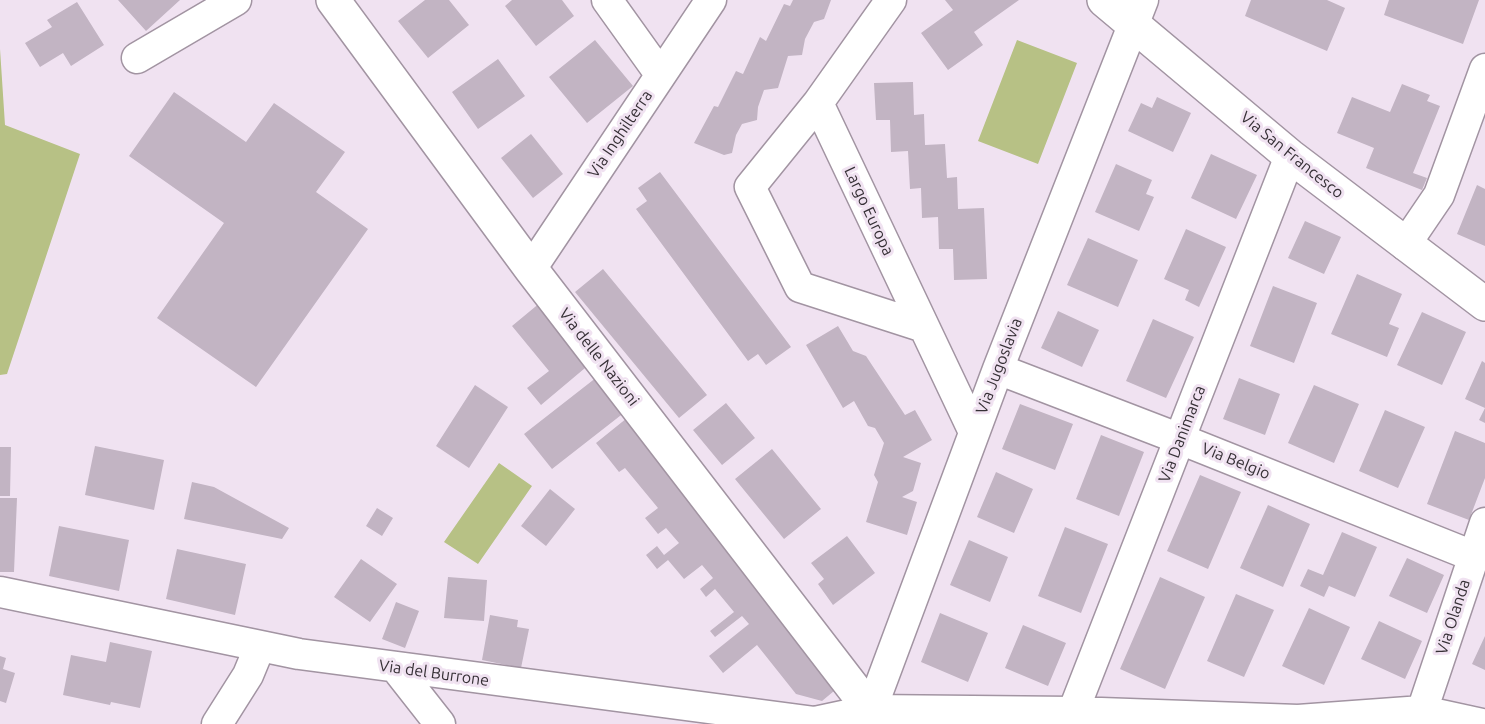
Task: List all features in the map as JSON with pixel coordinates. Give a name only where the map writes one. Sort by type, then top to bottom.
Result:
[{"type":"main road","name":"Via delle Nazioni","points":[[333,0],[531,269],[876,717]]},
{"type":"main road","name":"Via San Francesco","points":[[1104,0],[1138,12],[1290,156],[1485,304]]},
{"type":"street","points":[[137,58],[236,0]]},
{"type":"street","points":[[607,0],[660,74]]},
{"type":"street","name":"Via Inghilterra","points":[[531,269],[711,0]]},
{"type":"street","points":[[891,0],[818,103],[750,187],[800,287],[924,327]]},
{"type":"street","name":"Via Jugoslavia","points":[[876,717],[974,432],[1138,12]]},
{"type":"street","points":[[1405,245],[1439,195],[1485,69]]},
{"type":"street","name":"Largo Europa","points":[[818,103],[974,432]]},
{"type":"street","name":"Via Danimarca","points":[[1073,712],[1290,156]]},
{"type":"street","name":"Via Belgio","points":[[998,369],[1473,556]]},
{"type":"street","name":"Via Olanda","points":[[1422,711],[1485,523]]},
{"type":"street","name":"Via del Burrone","points":[[0,592],[299,654],[815,722],[876,717],[1073,712],[1298,722],[1422,711],[1482,724]]},
{"type":"street","points":[[217,724],[248,675],[260,646]]},
{"type":"street","points":[[396,668],[440,724]]},
{"type":"green space","points":[[1017,40],[1077,63],[1038,164],[978,141]]},
{"type":"green space","points":[[0,49],[5,125],[80,154],[7,374],[0,375]]},
{"type":"green space","points":[[499,463],[532,486],[478,564],[444,542]]},
{"type":"building","points":[[118,0],[180,0],[146,31]]},
{"type":"building","points":[[425,0],[449,0],[469,25],[428,58],[398,21]]},
{"type":"building","points":[[512,0],[562,0],[574,16],[536,46],[505,6]]},
{"type":"building","points":[[793,0],[831,0],[824,19],[814,22],[805,39],[802,55],[788,56],[778,88],[764,90],[758,107],[757,120],[742,124],[736,135],[732,153],[724,155],[694,143],[714,106],[718,107],[736,71],[743,74],[760,37],[766,41],[784,4],[790,6]]},
{"type":"building","points":[[945,0],[1019,0],[974,32],[983,45],[948,70],[921,33],[953,10]]},
{"type":"building","points":[[1251,0],[1327,0],[1345,8],[1327,51],[1245,16]]},
{"type":"building","points":[[1389,0],[1479,0],[1463,44],[1384,15]]},
{"type":"building","points":[[77,2],[104,45],[71,66],[63,53],[40,67],[25,43],[52,27],[47,20]]},
{"type":"building","points":[[595,40],[633,86],[587,123],[549,77]]},
{"type":"building","points":[[498,59],[525,96],[478,129],[452,92]]},
{"type":"building","points":[[913,82],[914,115],[924,114],[925,145],[945,144],[947,178],[957,177],[958,209],[984,208],[987,279],[954,280],[953,249],[939,249],[938,217],[922,218],[921,188],[910,189],[908,151],[891,152],[890,120],[876,120],[874,83]]},
{"type":"building","points":[[1402,84],[1430,95],[1427,101],[1440,106],[1413,173],[1427,178],[1422,190],[1366,168],[1374,148],[1337,133],[1352,97],[1390,112]]},
{"type":"building","points":[[174,92],[246,142],[274,103],[345,152],[316,192],[368,229],[256,387],[157,318],[224,223],[129,156]]},
{"type":"building","points":[[1157,97],[1191,113],[1173,152],[1128,131],[1141,103],[1152,108]]},
{"type":"building","points":[[531,134],[563,174],[533,198],[501,158]]},
{"type":"building","points":[[1211,154],[1257,175],[1236,219],[1191,198]]},
{"type":"building","points":[[1116,164],[1152,180],[1146,194],[1154,197],[1139,231],[1095,212]]},
{"type":"building","points":[[660,172],[791,347],[766,365],[758,354],[748,361],[636,209],[647,201],[638,188]]},
{"type":"building","points":[[1477,185],[1485,189],[1485,246],[1457,234]]},
{"type":"building","points":[[1305,221],[1341,237],[1324,274],[1288,258]]},
{"type":"building","points":[[1186,229],[1226,247],[1199,307],[1185,300],[1189,290],[1164,279]]},
{"type":"building","points":[[1088,238],[1138,260],[1118,307],[1067,285]]},
{"type":"building","points":[[603,269],[707,395],[679,418],[575,292]]},
{"type":"building","points":[[1357,274],[1402,294],[1389,324],[1399,328],[1387,357],[1331,334]]},
{"type":"building","points":[[1273,286],[1317,303],[1294,363],[1250,346]]},
{"type":"building","points":[[541,302],[591,363],[541,405],[527,388],[549,371],[512,326]]},
{"type":"building","points":[[1058,311],[1099,330],[1082,367],[1041,348]]},
{"type":"building","points":[[1422,312],[1466,332],[1442,385],[1397,365]]},
{"type":"building","points":[[1153,319],[1194,337],[1166,398],[1126,381]]},
{"type":"building","points":[[838,326],[853,351],[866,356],[905,415],[915,410],[932,440],[903,457],[921,463],[913,491],[902,497],[917,502],[907,535],[866,522],[878,482],[874,475],[884,443],[875,428],[868,426],[854,401],[843,408],[806,345]]},
{"type":"building","points":[[1482,361],[1485,363],[1485,408],[1465,399]]},
{"type":"building","points":[[597,377],[625,412],[552,469],[524,434]]},
{"type":"building","points":[[1239,378],[1280,394],[1265,435],[1223,419]]},
{"type":"building","points":[[475,385],[508,407],[469,468],[436,446]]},
{"type":"building","points":[[1314,385],[1359,404],[1334,463],[1288,443]]},
{"type":"building","points":[[726,403],[755,438],[722,465],[693,430]]},
{"type":"building","points":[[1020,404],[1073,424],[1055,470],[1002,449]]},
{"type":"building","points":[[1485,408],[1485,423],[1479,420]]},
{"type":"building","points":[[1385,410],[1425,427],[1398,488],[1359,471]]},
{"type":"building","points":[[627,418],[840,686],[822,701],[796,694],[757,645],[723,673],[709,656],[749,624],[742,616],[715,637],[710,631],[734,612],[715,589],[706,597],[700,589],[713,578],[702,565],[684,579],[668,560],[657,569],[646,555],[657,546],[664,555],[679,543],[666,528],[658,534],[645,518],[658,508],[625,468],[619,472],[596,443]]},
{"type":"building","points":[[1455,431],[1485,443],[1485,478],[1469,520],[1427,504]]},
{"type":"building","points":[[1101,435],[1144,452],[1119,516],[1076,499]]},
{"type":"building","points":[[95,446],[164,460],[154,510],[85,495]]},
{"type":"building","points":[[0,447],[11,447],[10,496],[0,496]]},
{"type":"building","points":[[772,449],[821,509],[784,539],[735,479]]},
{"type":"building","points":[[996,472],[1033,489],[1014,533],[977,517]]},
{"type":"building","points":[[1200,475],[1241,492],[1208,569],[1167,551]]},
{"type":"building","points":[[192,482],[214,487],[289,528],[282,539],[184,519]]},
{"type":"building","points":[[550,489],[575,509],[546,546],[521,526]]},
{"type":"building","points":[[0,498],[17,498],[14,572],[0,572]]},
{"type":"building","points":[[1268,505],[1310,524],[1283,587],[1240,568]]},
{"type":"building","points":[[377,508],[393,518],[382,536],[366,526]]},
{"type":"building","points":[[59,526],[129,540],[119,591],[49,576]]},
{"type":"building","points":[[1065,527],[1108,544],[1081,613],[1038,596]]},
{"type":"building","points":[[1342,532],[1377,547],[1355,597],[1329,586],[1324,597],[1300,586],[1308,569],[1323,575]]},
{"type":"building","points":[[847,536],[875,573],[833,605],[818,584],[824,579],[811,563]]},
{"type":"building","points":[[969,540],[1008,557],[990,602],[950,585]]},
{"type":"building","points":[[177,549],[246,564],[235,615],[166,599]]},
{"type":"building","points":[[1407,558],[1444,575],[1427,613],[1389,596]]},
{"type":"building","points":[[361,559],[397,584],[370,622],[334,597]]},
{"type":"building","points":[[448,577],[487,580],[484,621],[444,618]]},
{"type":"building","points":[[1160,577],[1205,597],[1165,689],[1120,669]]},
{"type":"building","points":[[1236,594],[1274,610],[1244,677],[1207,661]]},
{"type":"building","points":[[396,602],[419,611],[405,648],[382,639]]},
{"type":"building","points":[[1309,608],[1350,627],[1324,685],[1282,666]]},
{"type":"building","points":[[940,613],[988,633],[968,682],[921,662]]},
{"type":"building","points":[[490,615],[518,620],[517,627],[529,629],[521,668],[482,660]]},
{"type":"building","points":[[1379,621],[1422,641],[1405,679],[1361,659]]},
{"type":"building","points":[[1023,625],[1066,643],[1048,686],[1005,668]]},
{"type":"building","points":[[1485,636],[1485,670],[1472,664]]},
{"type":"building","points":[[110,642],[152,651],[140,708],[111,702],[110,705],[63,695],[71,655],[106,662]]},
{"type":"building","points":[[0,656],[6,658],[3,669],[15,673],[6,703],[0,701]]}]
